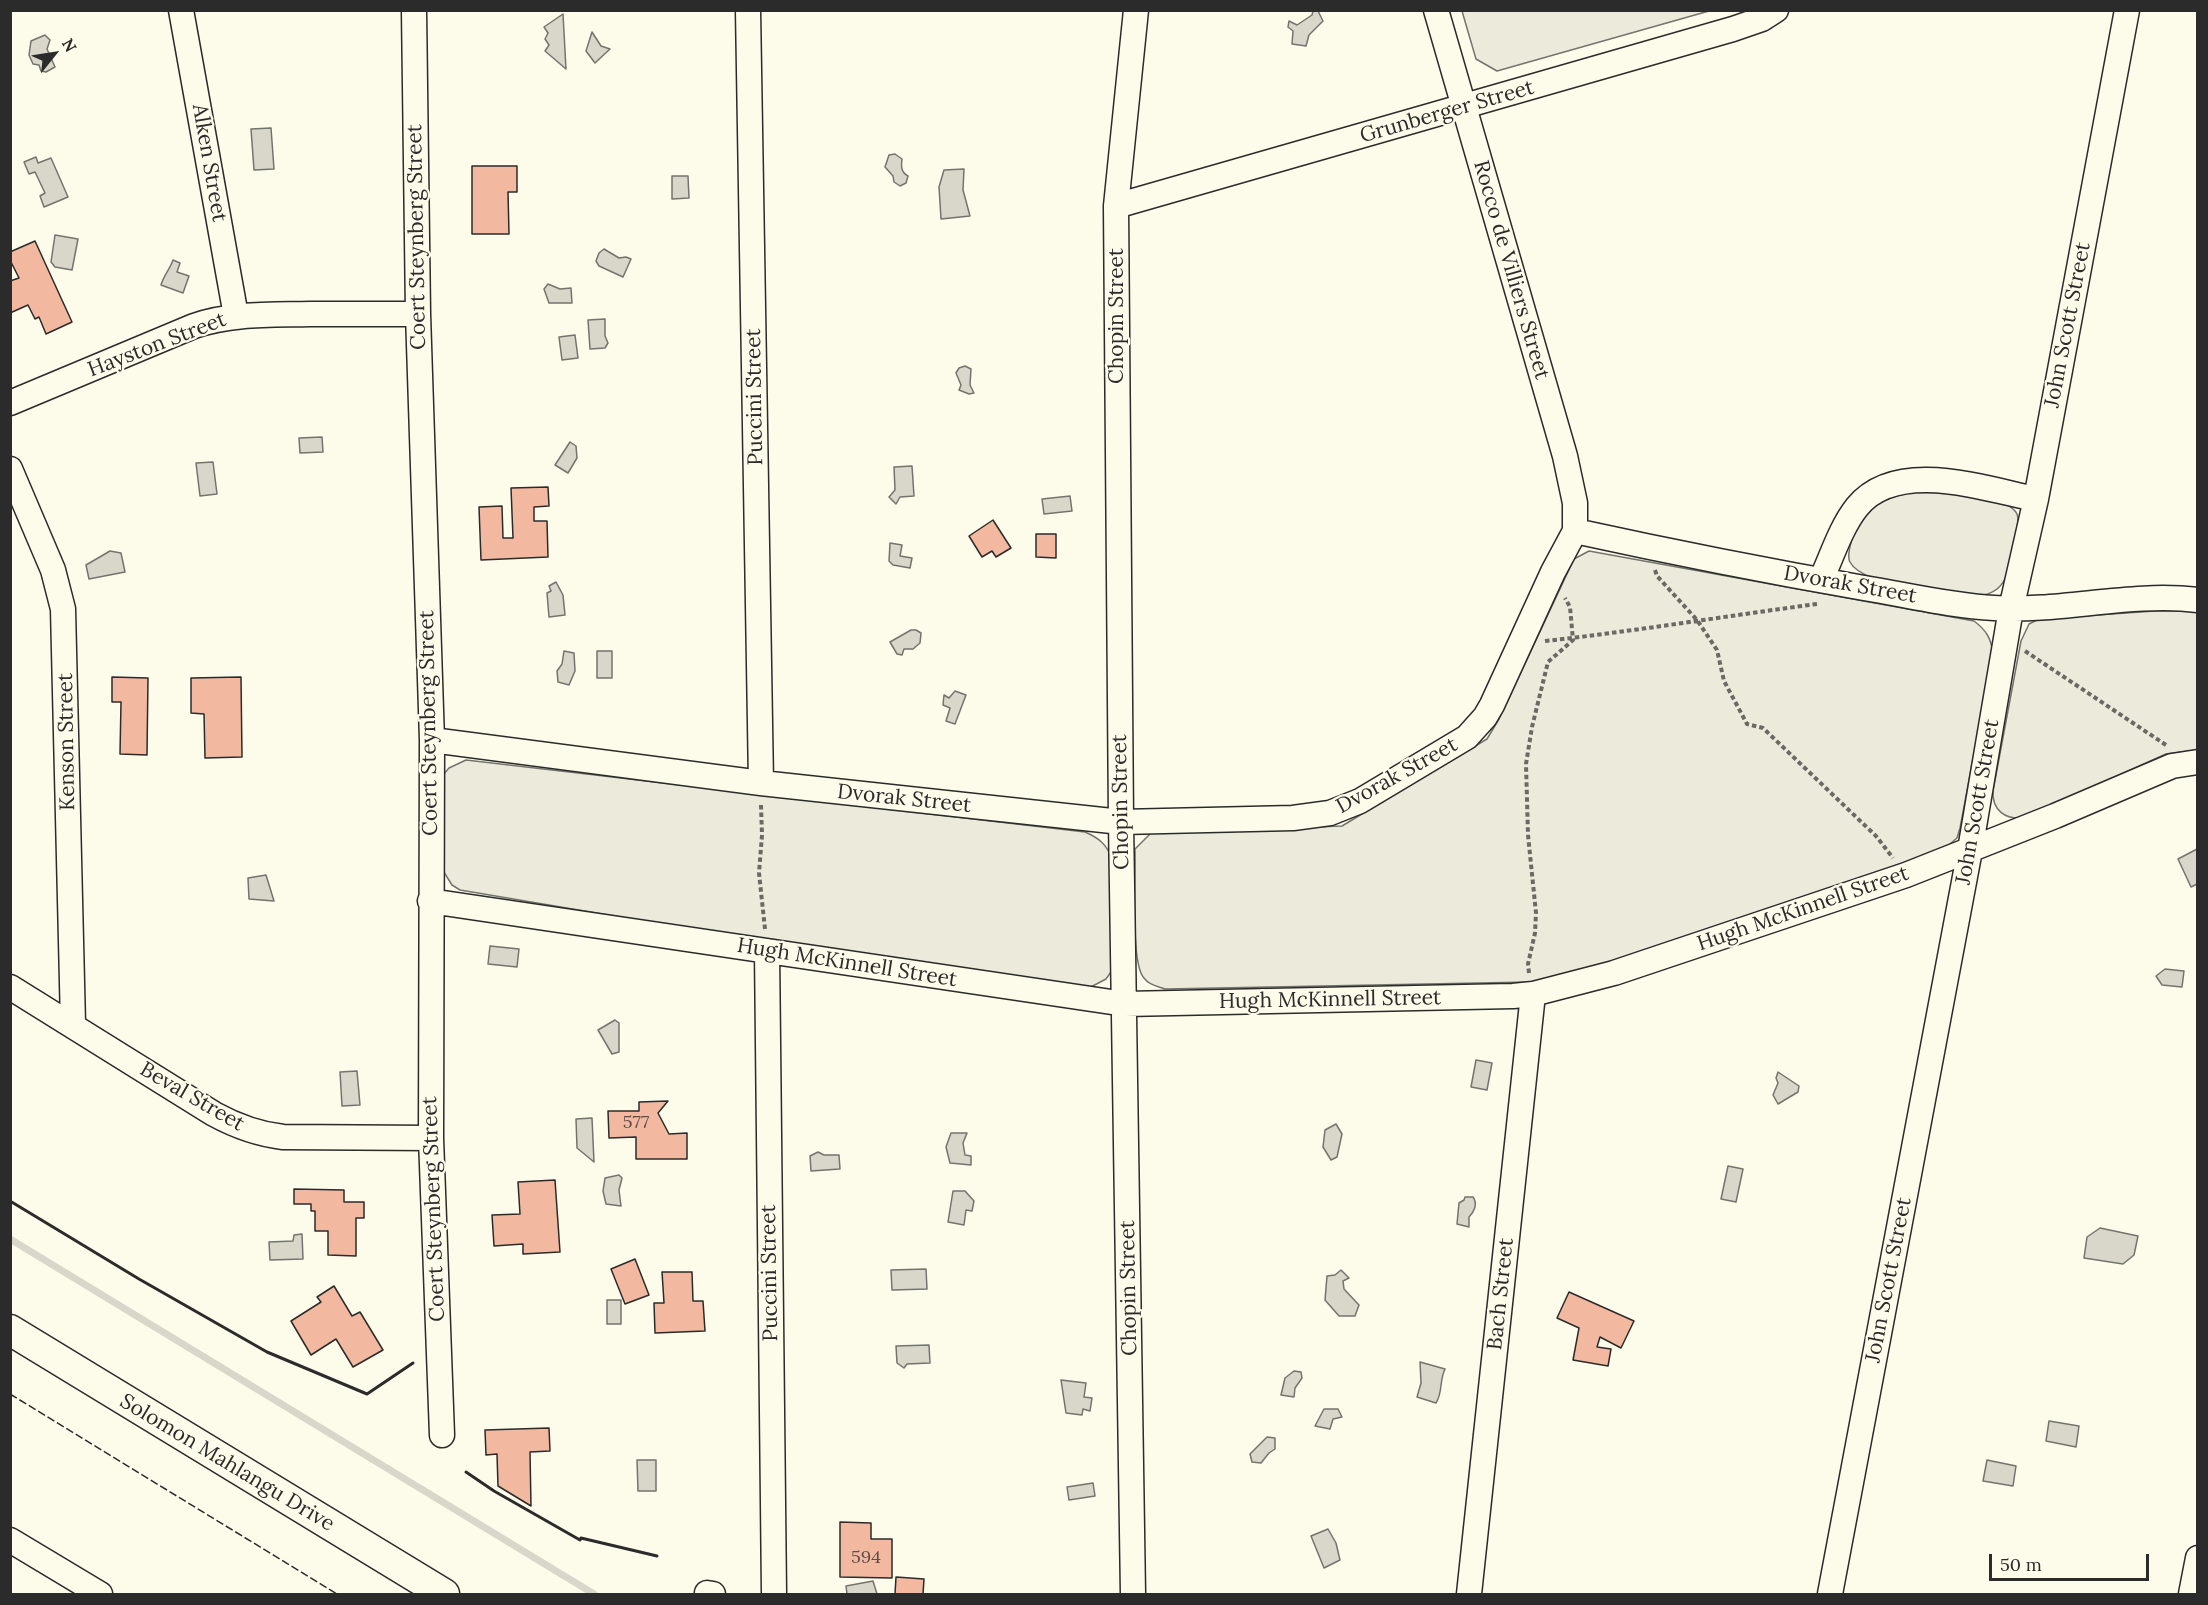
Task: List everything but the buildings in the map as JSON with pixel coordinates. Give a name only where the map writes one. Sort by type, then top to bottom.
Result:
[{"type":"main road","name":"Solomon Mahlangu Drive","points":[[10,1330],[444,1594]]},
{"type":"street","name":"Alken Street","points":[[181,10],[236,316]]},
{"type":"street","name":"Coert Steynberg Street","points":[[414,10],[418,314],[432,740],[431,1138],[442,1435]]},
{"type":"street","name":"Puccini Street","points":[[748,10],[761,783]]},
{"type":"street","name":"Chopin Street","points":[[1133,1594],[1121,822],[1116,207],[1136,10]]},
{"type":"street","name":"Rocco de Villiers Street","points":[[1436,10],[1572,482],[1575,531]]},
{"type":"street","name":"Grunberger Street","points":[[1116,207],[1464,108],[1733,28],[1762,19],[1776,10]]},
{"type":"street","name":"John Scott Street","points":[[1830,1594],[1970,850],[2011,609],[2036,499],[2127,10]]},
{"type":"street","name":"Hayston Street","points":[[10,403],[194,326],[236,316],[418,314]]},
{"type":"street","name":"Kenson Street","points":[[10,469],[52,570],[63,609],[73,1024]]},
{"type":"street","points":[[1822,592],[1850,517],[1865,498],[1876,490],[1907,481],[1928,480],[1950,482],[2036,499]]},
{"type":"street","name":"Dvorak Street","points":[[432,740],[761,783],[1121,822],[1293,818],[1330,813],[1347,807],[1453,746],[1477,727],[1492,705],[1553,572],[1575,531],[1822,592],[2011,609],[2075,606],[2126,600],[2198,600]]},
{"type":"street","name":"Hugh McKinnell Street","points":[[430,901],[1125,1004],[1494,997],[1533,994],[1614,973],[1906,875],[2055,816],[2162,770],[2190,763]]},
{"type":"street","name":"Puccini Street","points":[[767,951],[774,1594]]},
{"type":"street","name":"Beval Street","points":[[10,987],[73,1024],[214,1114],[253,1131],[282,1137],[431,1138]]},
{"type":"street","name":"Bach Street","points":[[1469,1594],[1533,994]]},
{"type":"street","points":[[10,1540],[100,1594]]},
{"type":"street","points":[[2191,1594],[2198,1558]]},
{"type":"path","points":[[1646,547],[1657,576],[1697,620],[1717,650],[1724,681],[1748,724],[1763,728],[1791,754],[1876,836],[1906,875]]},
{"type":"path","points":[[1533,994],[1528,964],[1535,933],[1536,913],[1528,835],[1526,765],[1532,727],[1548,662],[1573,640],[1570,607],[1553,572]]},
{"type":"path","points":[[1520,644],[1572,636],[1655,628],[1822,592]]},
{"type":"path","points":[[2005,642],[2028,652],[2190,763]]},
{"type":"path","points":[[761,783],[762,835],[759,873],[767,951]]},
{"type":"shaded area","points":[[1462,10],[1709,11],[1497,71],[1476,59]]},
{"type":"shaded area","points":[[1313,11],[1318,11],[1323,21],[1309,35],[1306,46],[1292,44],[1293,31],[1288,27],[1289,21],[1297,25],[1312,15]]},
{"type":"shaded area","points":[[563,14],[566,69],[545,51],[549,45],[545,39],[548,33],[544,27]]},
{"type":"shaded area","points":[[592,32],[601,46],[610,49],[595,63],[586,51]]},
{"type":"shaded area","points":[[45,35],[50,40],[47,49],[55,67],[46,72],[41,71],[39,65],[33,64],[29,55],[31,41]]},
{"type":"shaded area","points":[[271,128],[274,169],[254,170],[251,129]]},
{"type":"shaded area","points":[[895,154],[902,159],[902,169],[908,176],[906,183],[900,186],[894,182],[893,176],[885,167],[889,155]]},
{"type":"shaded area","points":[[36,157],[38,163],[51,158],[68,197],[44,207],[40,196],[45,193],[35,172],[29,174],[24,162]]},
{"type":"shaded area","points":[[964,169],[963,190],[970,216],[941,219],[939,187],[944,170]]},
{"type":"shaded area","points":[[672,176],[688,176],[689,198],[672,199]]},
{"type":"shaded area","points":[[55,235],[78,239],[72,270],[55,267],[51,262]]},
{"type":"shaded area","points":[[604,249],[619,258],[631,259],[623,277],[599,266],[596,261],[599,253]]},
{"type":"shaded area","points":[[173,260],[180,263],[177,272],[189,276],[183,293],[161,285]]},
{"type":"shaded area","points":[[548,284],[560,289],[571,288],[572,303],[549,303],[544,289]]},
{"type":"shaded area","points":[[605,319],[605,336],[608,343],[605,348],[590,349],[588,320]]},
{"type":"shaded area","points":[[575,335],[578,358],[562,360],[559,337]]},
{"type":"shaded area","points":[[965,366],[971,369],[970,385],[974,393],[969,394],[959,390],[961,385],[956,373],[959,368]]},
{"type":"shaded area","points":[[322,437],[323,452],[300,453],[299,438]]},
{"type":"shaded area","points":[[570,442],[576,446],[577,458],[568,473],[555,465]]},
{"type":"shaded area","points":[[213,462],[217,494],[200,496],[196,463]]},
{"type":"shaded area","points":[[912,466],[914,496],[900,497],[896,504],[889,497],[895,490],[894,467]]},
{"type":"shaded area","points":[[1912,492],[1953,493],[2007,505],[2014,510],[2018,517],[2018,526],[2009,569],[2001,585],[1985,595],[1973,596],[1873,578],[1854,567],[1850,562],[1849,551],[1861,516],[1881,502]]},
{"type":"shaded area","points":[[1070,496],[1072,511],[1044,514],[1042,499]]},
{"type":"shaded area","points":[[890,543],[902,545],[900,556],[912,558],[910,568],[893,565],[889,561]]},
{"type":"shaded area","points":[[110,551],[121,553],[125,572],[89,579],[86,565]]},
{"type":"shaded area","points":[[1589,551],[1974,621],[1987,635],[1993,653],[1957,838],[1944,849],[1559,980],[1165,989],[1153,985],[1144,978],[1140,969],[1135,937],[1135,849],[1151,833],[1342,826],[1487,739],[1499,719],[1574,559]]},
{"type":"shaded area","points":[[556,582],[563,595],[565,615],[549,617],[547,593],[551,591],[549,586]]},
{"type":"shaded area","points":[[2155,611],[2197,611],[2197,750],[2166,754],[2024,818],[2011,817],[2001,812],[1995,804],[1993,791],[2021,641],[2029,624],[2039,619]]},
{"type":"shaded area","points":[[911,630],[921,633],[920,643],[913,649],[904,649],[902,655],[897,654],[890,642]]},
{"type":"shaded area","points":[[564,651],[574,653],[575,671],[569,685],[558,682],[557,671],[562,664]]},
{"type":"shaded area","points":[[597,651],[612,651],[612,678],[597,678]]},
{"type":"shaded area","points":[[955,691],[966,695],[955,724],[946,721],[950,708],[943,705],[944,695],[949,698]]},
{"type":"shaded area","points":[[466,760],[1085,832],[1102,842],[1112,858],[1113,969],[1106,979],[1087,989],[798,947],[460,890],[452,885],[442,869],[443,775],[449,768]]},
{"type":"shaded area","points":[[2197,849],[2197,884],[2191,887],[2178,859]]},
{"type":"shaded area","points":[[266,875],[274,901],[249,899],[248,878]]},
{"type":"shaded area","points":[[490,946],[519,949],[517,967],[488,964]]},
{"type":"shaded area","points":[[2165,969],[2184,971],[2182,987],[2162,985],[2156,976]]},
{"type":"shaded area","points":[[615,1020],[619,1023],[619,1052],[612,1054],[598,1030]]},
{"type":"shaded area","points":[[1476,1060],[1492,1063],[1487,1090],[1471,1087]]},
{"type":"shaded area","points":[[357,1071],[360,1105],[342,1106],[340,1072]]},
{"type":"shaded area","points":[[1778,1072],[1799,1086],[1798,1092],[1778,1104],[1773,1095],[1778,1083],[1776,1078]]},
{"type":"shaded area","points":[[592,1118],[594,1162],[577,1148],[576,1119]]},
{"type":"shaded area","points":[[1336,1124],[1342,1134],[1337,1157],[1331,1160],[1323,1147],[1325,1130]]},
{"type":"shaded area","points":[[951,1133],[967,1133],[963,1143],[965,1155],[971,1156],[971,1165],[950,1163],[946,1147]]},
{"type":"shaded area","points":[[818,1152],[824,1155],[839,1155],[840,1169],[811,1171],[810,1156]]},
{"type":"shaded area","points":[[1728,1166],[1743,1169],[1736,1202],[1721,1199]]},
{"type":"shaded area","points":[[619,1175],[622,1178],[619,1190],[621,1206],[606,1204],[603,1191],[605,1178]]},
{"type":"shaded area","points":[[953,1191],[965,1191],[974,1201],[972,1211],[966,1210],[964,1225],[948,1222]]},
{"type":"shaded area","points":[[1465,1197],[1473,1197],[1475,1202],[1474,1210],[1469,1217],[1469,1227],[1457,1224],[1459,1203]]},
{"type":"shaded area","points":[[2100,1228],[2138,1236],[2134,1255],[2123,1264],[2084,1258],[2087,1237]]},
{"type":"shaded area","points":[[302,1234],[303,1259],[270,1260],[269,1242],[293,1241],[294,1235]]},
{"type":"shaded area","points":[[926,1269],[927,1289],[892,1290],[891,1270]]},
{"type":"shaded area","points":[[1341,1270],[1349,1278],[1343,1281],[1344,1289],[1359,1305],[1355,1316],[1339,1316],[1325,1300],[1327,1276],[1335,1275]]},
{"type":"shaded area","points":[[607,1300],[621,1300],[621,1324],[607,1324]]},
{"type":"shaded area","points":[[929,1345],[930,1363],[907,1364],[904,1368],[897,1363],[896,1346]]},
{"type":"shaded area","points":[[1420,1362],[1445,1369],[1440,1395],[1436,1403],[1417,1397],[1421,1383]]},
{"type":"shaded area","points":[[1294,1371],[1301,1372],[1302,1378],[1295,1388],[1294,1397],[1281,1395],[1285,1378]]},
{"type":"shaded area","points":[[1061,1380],[1086,1383],[1084,1397],[1092,1398],[1090,1411],[1083,1409],[1082,1415],[1066,1413]]},
{"type":"shaded area","points":[[1324,1409],[1338,1409],[1342,1417],[1333,1419],[1330,1429],[1315,1426]]},
{"type":"shaded area","points":[[2049,1421],[2079,1426],[2076,1447],[2046,1441]]},
{"type":"shaded area","points":[[1267,1437],[1275,1438],[1275,1449],[1261,1463],[1252,1462],[1250,1454]]},
{"type":"shaded area","points":[[637,1460],[656,1460],[656,1491],[638,1491]]},
{"type":"shaded area","points":[[1987,1460],[2016,1466],[2013,1486],[1983,1481]]},
{"type":"shaded area","points":[[1093,1483],[1095,1496],[1069,1500],[1067,1487]]},
{"type":"shaded area","points":[[1328,1529],[1336,1543],[1340,1560],[1324,1568],[1311,1536]]},
{"type":"shaded area","points":[[873,1581],[877,1594],[847,1594],[846,1586]]},
{"type":"waterway","points":[[10,1239],[594,1594]]},
{"type":"fence","points":[[10,1394],[337,1594]]},
{"type":"wall","points":[[10,1201],[139,1279],[267,1352],[367,1394],[413,1363]]},
{"type":"wall","points":[[466,1472],[494,1491],[580,1540],[581,1538],[657,1556]]}]
